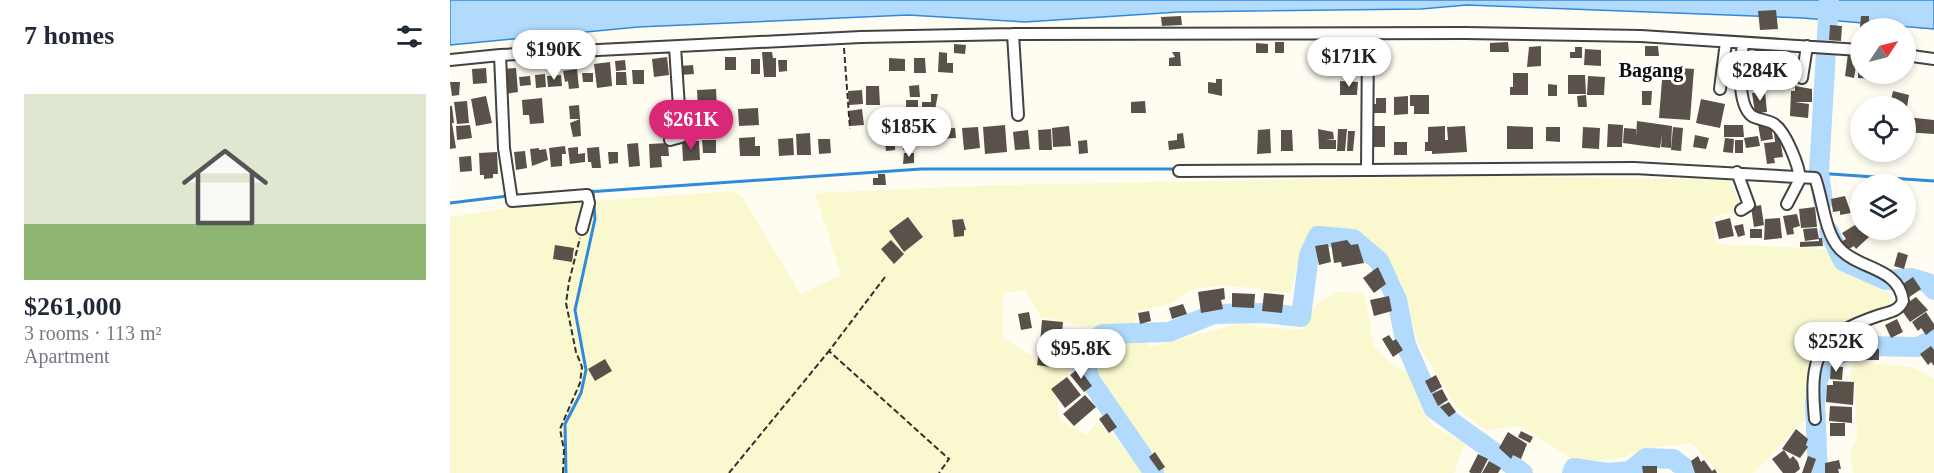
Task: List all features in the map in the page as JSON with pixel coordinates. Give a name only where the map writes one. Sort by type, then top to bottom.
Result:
[{"type":"street","points":[[1013,34],[1018,115]]},
{"type":"street","points":[[450,60],[500,55],[843,38],[1013,34],[1641,36],[1850,49]]},
{"type":"street","points":[[1366,163],[1368,34]]},
{"type":"street","points":[[1720,89],[1726,42]]},
{"type":"street","points":[[1743,43],[1739,71],[1746,105],[1752,116],[1778,128],[1796,160],[1800,176],[1787,204]]},
{"type":"street","points":[[1802,78],[1807,46]]},
{"type":"street","points":[[670,140],[681,136],[675,47]]},
{"type":"street","points":[[500,55],[504,148],[512,201],[587,195],[589,203],[582,229]]},
{"type":"street","points":[[1916,57],[1934,59]]},
{"type":"street","points":[[1179,171],[1366,163],[1634,168],[1815,178],[1832,237],[1840,249],[1888,275],[1900,290],[1903,301],[1898,309],[1847,328],[1819,352],[1814,372],[1815,419]]},
{"type":"street","points":[[1737,172],[1749,204],[1741,210]]},
{"type":"path","points":[[843,38],[850,129]]},
{"type":"path","points":[[563,473],[564,450],[560,429],[580,383],[582,367],[576,352],[566,303],[568,282],[582,229]]},
{"type":"path","points":[[729,473],[829,351],[885,277]]},
{"type":"path","points":[[829,351],[950,459],[939,473]]},
{"type":"green space","points":[[1499,176],[1729,180],[1742,210],[1711,217],[1716,244],[1824,249],[1839,266],[1889,294],[1891,312],[1834,334],[1806,376],[1805,420],[1753,473],[1720,473],[1691,443],[1648,448],[1621,458],[1577,462],[1520,426],[1484,430],[1457,408],[1418,343],[1401,282],[1373,241],[1318,230],[1299,255],[1291,293],[1225,285],[1192,289],[1172,303],[1137,312],[1132,329],[1090,327],[1041,317],[1025,290],[1003,293],[1003,338],[1052,368],[1058,350],[1072,356],[1068,376],[1055,388],[1060,420],[1086,435],[1097,423],[1113,435],[1143,473],[450,473],[450,217],[515,207],[734,191],[742,197],[801,294],[841,275],[815,193],[998,185]]},
{"type":"green space","points":[[1338,292],[1364,293],[1374,346],[1394,367],[1410,373],[1432,426],[1465,443],[1454,473],[1164,473],[1085,357],[1105,345],[1146,339],[1151,347],[1242,323],[1265,328],[1303,329],[1315,305]]},
{"type":"green space","points":[[1855,362],[1912,367],[1934,378],[1934,473],[1853,473],[1850,452],[1857,438],[1855,382],[1849,377]]},
{"type":"water","points":[[450,0],[1934,0],[1934,29],[1916,27],[1916,18],[1850,18],[1850,22],[1803,18],[1467,5],[1421,9],[1179,12],[1025,22],[908,15],[638,27],[450,45]]},
{"type":"building","points":[[1776,10],[1778,29],[1760,30],[1758,11]]},
{"type":"building","points":[[1181,16],[1182,25],[1162,26],[1161,17]]},
{"type":"building","points":[[1830,25],[1842,26],[1841,41],[1829,40]]},
{"type":"building","points":[[1275,42],[1284,42],[1284,53],[1275,53]]},
{"type":"building","points":[[1508,42],[1509,52],[1490,52],[1490,43]]},
{"type":"building","points":[[1256,43],[1268,44],[1268,53],[1256,53]]},
{"type":"building","points":[[954,44],[966,45],[965,54],[954,53]]},
{"type":"building","points":[[1541,46],[1541,66],[1527,67],[1529,47]]},
{"type":"building","points":[[1645,46],[1658,46],[1659,56],[1645,56]]},
{"type":"building","points":[[1575,47],[1582,47],[1582,58],[1570,58],[1570,52],[1575,52]]},
{"type":"building","points":[[1585,49],[1601,50],[1601,66],[1584,65]]},
{"type":"building","points":[[1755,49],[1765,50],[1764,65],[1754,64]]},
{"type":"building","points":[[1316,51],[1327,51],[1327,63],[1315,62]]},
{"type":"building","points":[[762,52],[772,52],[773,58],[776,58],[776,77],[764,77]]},
{"type":"building","points":[[939,52],[947,53],[947,63],[953,63],[953,73],[938,72]]},
{"type":"building","points":[[1172,52],[1180,52],[1181,66],[1169,66],[1169,58],[1175,57]]},
{"type":"building","points":[[1848,54],[1850,54],[1850,77],[1845,76]]},
{"type":"building","points":[[1768,55],[1779,56],[1778,69],[1767,68]]},
{"type":"building","points":[[667,57],[669,75],[654,77],[652,59]]},
{"type":"building","points":[[725,57],[736,57],[736,70],[725,70]]},
{"type":"building","points":[[889,58],[905,59],[905,71],[889,71]]},
{"type":"building","points":[[914,58],[925,58],[926,73],[914,73]]},
{"type":"building","points":[[751,59],[760,59],[760,74],[751,74]]},
{"type":"building","points":[[625,60],[626,70],[616,71],[615,61]]},
{"type":"building","points":[[778,60],[787,60],[787,71],[779,72]]},
{"type":"building","points":[[610,62],[612,86],[597,88],[594,64]]},
{"type":"building","points":[[693,65],[694,74],[680,75],[680,66]]},
{"type":"building","points":[[1663,67],[1694,69],[1690,120],[1659,118]]},
{"type":"building","points":[[486,68],[487,83],[473,84],[472,69]]},
{"type":"building","points":[[516,68],[518,92],[505,94],[502,69]]},
{"type":"building","points":[[577,69],[579,88],[569,89],[563,71]]},
{"type":"building","points":[[632,70],[644,70],[644,84],[633,84]]},
{"type":"building","points":[[616,72],[626,72],[627,85],[616,85]]},
{"type":"building","points":[[582,73],[593,73],[593,82],[583,82]]},
{"type":"building","points":[[1513,73],[1528,73],[1528,95],[1510,95],[1510,87],[1513,87]]},
{"type":"building","points":[[545,74],[546,87],[536,88],[535,75]]},
{"type":"building","points":[[561,75],[562,86],[548,87],[547,76]]},
{"type":"building","points":[[1568,75],[1585,75],[1586,94],[1568,94]]},
{"type":"building","points":[[530,76],[531,85],[520,86],[519,77]]},
{"type":"building","points":[[1588,76],[1605,77],[1604,95],[1587,95]]},
{"type":"building","points":[[1216,79],[1222,79],[1222,96],[1208,93],[1208,82],[1216,83]]},
{"type":"building","points":[[1340,81],[1358,82],[1357,95],[1340,95]]},
{"type":"building","points":[[450,82],[460,82],[459,95],[452,96]]},
{"type":"building","points":[[1548,84],[1557,85],[1557,96],[1548,96]]},
{"type":"building","points":[[919,85],[920,97],[910,97],[909,86]]},
{"type":"building","points":[[866,86],[879,86],[880,105],[866,105]]},
{"type":"building","points":[[1795,86],[1812,89],[1812,102],[1795,102],[1809,104],[1808,118],[1790,116],[1791,91],[1795,91]]},
{"type":"building","points":[[716,89],[717,108],[698,109],[697,90]]},
{"type":"building","points":[[862,90],[863,104],[849,105],[848,91]]},
{"type":"building","points":[[1642,91],[1652,91],[1651,105],[1642,105]]},
{"type":"building","points":[[1893,91],[1909,95],[1909,96],[1892,96]]},
{"type":"building","points":[[1765,92],[1767,112],[1755,113],[1752,93]]},
{"type":"building","points":[[931,94],[938,94],[935,110],[940,110],[940,119],[922,119],[922,102],[931,102]]},
{"type":"building","points":[[1410,95],[1429,95],[1429,114],[1414,114],[1414,106],[1410,106]]},
{"type":"building","points":[[1586,95],[1587,107],[1578,107],[1577,96]]},
{"type":"building","points":[[486,96],[492,123],[476,126],[471,99]]},
{"type":"building","points":[[1408,96],[1408,114],[1394,115],[1394,97]]},
{"type":"building","points":[[542,98],[544,123],[530,124],[529,115],[523,115],[522,100]]},
{"type":"building","points":[[1376,98],[1386,98],[1386,113],[1368,113],[1368,104],[1376,104]]},
{"type":"building","points":[[1701,99],[1725,104],[1720,128],[1696,123]]},
{"type":"building","points":[[906,100],[918,100],[918,122],[906,122]]},
{"type":"building","points":[[467,101],[469,123],[457,124],[454,102]]},
{"type":"building","points":[[1145,101],[1146,113],[1131,113],[1131,102]]},
{"type":"building","points":[[579,105],[580,119],[570,119],[569,106]]},
{"type":"building","points":[[450,106],[452,106],[456,148],[450,149]]},
{"type":"building","points":[[758,108],[759,125],[739,126],[738,109]]},
{"type":"building","points":[[862,109],[864,125],[850,126],[848,111]]},
{"type":"building","points":[[1916,118],[1934,120],[1934,134],[1916,133]]},
{"type":"building","points":[[580,119],[581,136],[573,137],[570,123]]},
{"type":"building","points":[[1637,121],[1672,126],[1671,148],[1661,147],[1662,135],[1660,148],[1623,143],[1624,128],[1636,129],[1636,136]]},
{"type":"building","points":[[1771,123],[1773,139],[1761,141],[1758,124]]},
{"type":"building","points":[[1608,124],[1623,125],[1622,147],[1607,147]]},
{"type":"building","points":[[470,125],[472,138],[457,140],[456,126]]},
{"type":"building","points":[[1005,125],[1007,152],[985,154],[983,127]]},
{"type":"building","points":[[1724,125],[1743,125],[1744,137],[1724,137]]},
{"type":"building","points":[[1069,126],[1071,146],[1053,147],[1052,128]]},
{"type":"building","points":[[1368,126],[1385,126],[1385,147],[1368,147]]},
{"type":"building","points":[[1445,126],[1445,140],[1448,140],[1447,127],[1465,126],[1467,152],[1432,154],[1432,151],[1425,151],[1425,142],[1428,142],[1428,127]]},
{"type":"building","points":[[1507,126],[1533,127],[1533,149],[1507,149]]},
{"type":"building","points":[[978,127],[980,148],[964,150],[962,128]]},
{"type":"building","points":[[1546,127],[1560,127],[1560,142],[1546,141]]},
{"type":"building","points":[[1583,127],[1600,128],[1599,149],[1582,148]]},
{"type":"building","points":[[1673,127],[1683,128],[1681,151],[1671,150]]},
{"type":"building","points":[[955,128],[956,138],[937,139],[936,129]]},
{"type":"building","points":[[923,129],[924,143],[915,144],[914,130]]},
{"type":"building","points":[[1051,129],[1052,150],[1039,150],[1038,130]]},
{"type":"building","points":[[1270,129],[1271,153],[1257,154],[1258,130]]},
{"type":"building","points":[[1318,129],[1333,132],[1334,139],[1326,140],[1336,140],[1336,149],[1319,149]]},
{"type":"building","points":[[1338,129],[1347,129],[1345,151],[1337,151]]},
{"type":"building","points":[[1028,130],[1030,149],[1015,150],[1013,132]]},
{"type":"building","points":[[1281,130],[1292,130],[1293,151],[1281,151]]},
{"type":"building","points":[[895,131],[895,150],[886,151],[884,132]]},
{"type":"building","points":[[903,131],[913,131],[913,150],[903,150]]},
{"type":"building","points":[[1348,131],[1355,131],[1353,151],[1347,151]]},
{"type":"building","points":[[1779,132],[1783,157],[1774,158],[1775,163],[1767,164],[1764,143],[1775,142],[1774,133]]},
{"type":"building","points":[[810,133],[811,155],[797,155],[796,134]]},
{"type":"building","points":[[1183,133],[1185,148],[1169,150],[1168,141],[1177,140],[1177,134]]},
{"type":"building","points":[[1695,135],[1709,138],[1706,149],[1693,147]]},
{"type":"building","points":[[1758,136],[1760,146],[1746,148],[1744,138]]},
{"type":"building","points":[[755,137],[755,146],[760,146],[760,156],[740,156],[739,138]]},
{"type":"building","points":[[793,138],[794,155],[779,156],[778,139]]},
{"type":"building","points":[[1725,138],[1734,139],[1733,153],[1723,152]]},
{"type":"building","points":[[818,139],[830,139],[831,153],[819,154]]},
{"type":"building","points":[[702,140],[716,140],[716,153],[703,153]]},
{"type":"building","points":[[1087,140],[1088,153],[1079,154],[1078,141]]},
{"type":"building","points":[[1735,140],[1743,140],[1743,153],[1735,153]]},
{"type":"building","points":[[682,141],[699,141],[700,160],[683,161]]},
{"type":"building","points":[[1394,142],[1407,142],[1407,155],[1394,155]]},
{"type":"building","points":[[638,143],[640,166],[629,167],[627,144]]},
{"type":"building","points":[[668,143],[669,156],[661,156],[662,167],[650,168],[649,144]]},
{"type":"building","points":[[565,146],[566,154],[562,154],[562,166],[551,167],[549,148]]},
{"type":"building","points":[[578,147],[578,154],[585,153],[585,162],[570,164],[568,148]]},
{"type":"building","points":[[599,147],[601,168],[592,168],[591,162],[588,162],[587,148]]},
{"type":"building","points":[[539,148],[539,150],[546,149],[548,160],[532,166],[530,149]]},
{"type":"building","points":[[525,151],[527,168],[516,170],[514,152]]},
{"type":"building","points":[[497,152],[498,174],[493,174],[493,178],[484,179],[484,175],[480,175],[479,153]]},
{"type":"building","points":[[608,152],[618,152],[618,163],[609,164]]},
{"type":"building","points":[[904,153],[914,153],[914,163],[903,164]]},
{"type":"building","points":[[471,156],[472,171],[460,172],[459,157]]},
{"type":"building","points":[[878,174],[885,174],[886,185],[873,185],[873,178],[878,178]]},
{"type":"building","points":[[1845,196],[1850,213],[1840,215],[1840,211],[1833,212],[1831,199]]},
{"type":"building","points":[[1761,205],[1764,225],[1754,227],[1751,207]]},
{"type":"building","points":[[1815,207],[1817,227],[1801,228],[1799,209]]},
{"type":"building","points":[[1797,214],[1800,226],[1793,228],[1794,234],[1787,235],[1783,216]]},
{"type":"building","points":[[908,217],[923,237],[904,252],[889,231]]},
{"type":"building","points":[[1730,218],[1734,236],[1719,239],[1715,222]]},
{"type":"building","points":[[1780,218],[1782,238],[1764,240],[1765,219]]},
{"type":"building","points":[[963,219],[966,230],[964,230],[964,236],[954,237],[952,220]]},
{"type":"building","points":[[1743,224],[1745,235],[1738,237],[1734,226]]},
{"type":"building","points":[[1817,228],[1819,239],[1805,241],[1803,229]]},
{"type":"building","points":[[1850,228],[1850,240],[1866,240],[1856,249],[1854,246],[1847,250],[1841,242],[1846,239],[1842,233]]},
{"type":"building","points":[[1750,229],[1762,229],[1762,238],[1750,238]]},
{"type":"building","points":[[1819,238],[1822,238],[1823,246],[1800,247],[1800,242],[1819,241]]},
{"type":"building","points":[[891,240],[904,254],[894,264],[881,249]]},
{"type":"building","points":[[1347,240],[1351,245],[1358,244],[1364,263],[1342,267],[1341,262],[1334,263],[1331,243]]},
{"type":"building","points":[[1328,244],[1331,262],[1319,265],[1315,246]]},
{"type":"building","points":[[555,245],[574,248],[572,262],[553,259]]},
{"type":"building","points":[[1898,252],[1908,255],[1904,269],[1894,266]]},
{"type":"building","points":[[1378,267],[1386,284],[1374,293],[1363,278]]},
{"type":"building","points":[[1913,277],[1921,289],[1908,298],[1900,286]]},
{"type":"building","points":[[1224,288],[1225,299],[1221,300],[1223,309],[1201,313],[1198,292]]},
{"type":"building","points":[[1232,293],[1255,294],[1254,308],[1232,307]]},
{"type":"building","points":[[1264,293],[1284,295],[1282,313],[1262,311]]},
{"type":"building","points":[[1389,296],[1392,311],[1374,316],[1370,300]]},
{"type":"building","points":[[1916,297],[1928,310],[1910,322],[1900,308]]},
{"type":"building","points":[[1183,304],[1187,314],[1172,319],[1169,308]]},
{"type":"building","points":[[1149,311],[1151,321],[1140,324],[1138,313]]},
{"type":"building","points":[[1029,312],[1032,328],[1021,330],[1018,314]]},
{"type":"building","points":[[1926,312],[1934,324],[1934,329],[1926,335],[1921,328],[1918,331],[1912,322]]},
{"type":"building","points":[[1897,319],[1903,332],[1891,338],[1885,325]]},
{"type":"building","points":[[1042,320],[1063,322],[1061,345],[1040,343]]},
{"type":"building","points":[[1871,328],[1870,343],[1844,347],[1842,332]]},
{"type":"building","points":[[1389,335],[1393,341],[1396,339],[1403,350],[1393,357],[1382,339]]},
{"type":"building","points":[[1931,346],[1934,350],[1934,366],[1931,362],[1928,365],[1920,354]]},
{"type":"building","points":[[1862,349],[1879,349],[1879,360],[1862,360]]},
{"type":"building","points":[[1039,352],[1052,354],[1050,367],[1037,365]]},
{"type":"building","points":[[605,359],[612,371],[595,381],[588,369]]},
{"type":"building","points":[[1831,366],[1843,367],[1842,380],[1830,379]]},
{"type":"building","points":[[1079,368],[1092,386],[1084,392],[1070,375]]},
{"type":"building","points":[[1436,375],[1442,387],[1431,393],[1425,381]]},
{"type":"building","points":[[1067,377],[1081,395],[1065,408],[1051,389]]},
{"type":"building","points":[[1833,381],[1854,382],[1853,405],[1826,402],[1827,385],[1833,385]]},
{"type":"building","points":[[1442,389],[1448,400],[1438,406],[1432,394]]},
{"type":"building","points":[[1085,395],[1096,407],[1074,426],[1063,414]]},
{"type":"building","points":[[1449,402],[1456,412],[1449,417],[1440,407]]},
{"type":"building","points":[[1830,406],[1852,407],[1852,423],[1829,421]]},
{"type":"building","points":[[1107,413],[1117,427],[1109,433],[1099,419]]},
{"type":"building","points":[[1830,423],[1845,423],[1845,436],[1830,436]]},
{"type":"building","points":[[1796,429],[1808,439],[1806,445],[1808,447],[1800,458],[1782,449]]},
{"type":"building","points":[[1521,431],[1533,437],[1530,443],[1518,437]]},
{"type":"building","points":[[1508,432],[1527,444],[1521,459],[1513,455],[1511,459],[1499,448]]},
{"type":"building","points":[[1784,450],[1790,459],[1793,456],[1798,462],[1800,469],[1795,473],[1783,473],[1772,459]]},
{"type":"building","points":[[1155,452],[1165,467],[1159,471],[1149,457]]},
{"type":"building","points":[[1478,454],[1488,459],[1481,473],[1471,473],[1469,472]]},
{"type":"building","points":[[1698,456],[1701,462],[1704,460],[1712,471],[1715,469],[1717,473],[1695,473],[1691,461]]},
{"type":"building","points":[[1808,456],[1816,459],[1811,473],[1802,473]]},
{"type":"building","points":[[1839,460],[1841,469],[1838,469],[1839,473],[1825,473],[1825,463]]},
{"type":"building","points":[[1489,461],[1501,468],[1498,473],[1482,473]]},
{"type":"building","points":[[1642,466],[1657,466],[1657,473],[1643,473]]},
{"type":"waterway","points":[[1823,201],[1819,172],[1829,0]]},
{"type":"waterway","points":[[587,192],[921,169],[1177,169]]},
{"type":"waterway","points":[[1801,172],[1934,181]]},
{"type":"waterway","points":[[566,473],[565,424],[581,393],[586,370],[575,310],[595,219],[593,191]]},
{"type":"waterway","points":[[450,203],[508,196]]},
{"type":"waterway","points":[[1829,232],[1843,261],[1886,280],[1912,278],[1928,283],[1934,290]]},
{"type":"waterway","points":[[1154,473],[1090,380],[1081,348],[1103,334],[1169,332],[1214,314],[1264,313],[1301,317],[1309,255],[1318,236],[1353,239],[1379,261],[1397,300],[1406,345],[1434,409],[1523,473]]},
{"type":"waterway","points":[[1818,473],[1815,404],[1818,379],[1829,358],[1863,346],[1918,347],[1934,339]]},
{"type":"waterway","points":[[1572,473],[1574,468],[1608,473],[1630,471],[1646,458],[1673,459],[1691,473]]},
{"type":"district","name":"Bagang","points":[[1651,70]]}]
